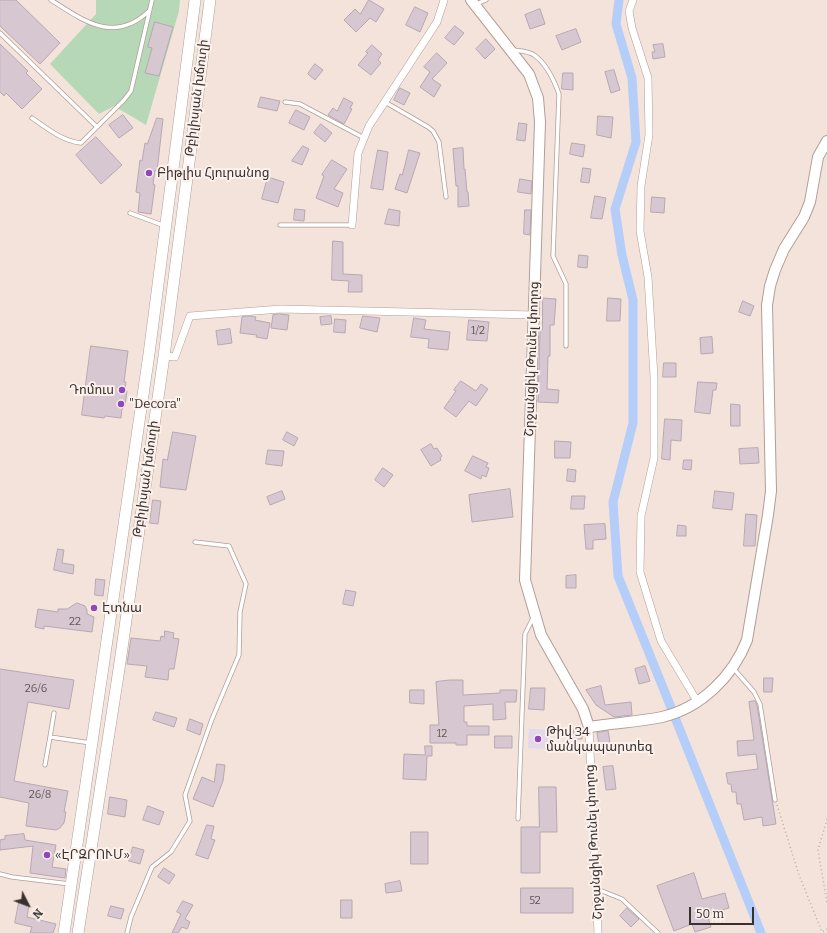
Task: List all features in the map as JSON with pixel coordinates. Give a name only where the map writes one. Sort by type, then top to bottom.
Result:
[{"type":"main road","name":"Թբիլիսյան խճուղի","points":[[64,933],[149,354],[195,0]]},
{"type":"main road","name":"Թբիլիսյան խճուղի","points":[[78,933],[119,669],[164,356],[210,0]]},
{"type":"street","points":[[352,225],[358,153],[364,138],[369,126],[437,22],[444,0]]},
{"type":"street","points":[[633,0],[629,12],[632,28],[648,78],[649,135],[641,186],[640,231],[648,277],[654,377],[654,458],[641,516],[640,572],[660,641],[697,701]]},
{"type":"street","name":"Շրջանցիկ Թունել փողոց","points":[[473,3],[529,74],[538,98],[540,122],[525,580],[542,635],[583,709],[589,727],[598,933]]},
{"type":"street","points":[[589,727],[662,717],[686,708],[722,681],[733,668],[741,655],[747,640],[771,491],[767,305],[770,286],[784,249],[806,212],[810,202],[818,157],[827,142]]},
{"type":"street","points":[[164,356],[175,357],[190,316],[281,309],[534,315]]},
{"type":"lane","points":[[51,0],[89,23],[113,28],[133,24],[150,11]]},
{"type":"lane","points":[[32,118],[65,140],[81,143],[131,91],[152,0]]},
{"type":"lane","points":[[473,3],[486,0]]},
{"type":"lane","points":[[0,33],[97,127]]},
{"type":"lane","points":[[509,49],[533,54],[548,69],[559,94],[553,256],[566,284],[566,346]]},
{"type":"lane","points":[[285,102],[300,104],[364,138]]},
{"type":"lane","points":[[385,102],[428,127],[437,136],[446,197]]},
{"type":"lane","points":[[130,213],[166,226]]},
{"type":"lane","points":[[280,224],[352,225]]},
{"type":"lane","points":[[127,933],[130,917],[152,867],[171,852],[190,821],[185,795],[212,719],[239,655],[240,612],[246,584],[229,546],[195,542]]},
{"type":"lane","points":[[518,819],[525,634],[535,613]]},
{"type":"lane","points":[[733,668],[754,692],[760,704],[776,800]]},
{"type":"lane","points":[[45,765],[54,713]]},
{"type":"lane","points":[[50,737],[92,744]]},
{"type":"lane","points":[[0,874],[12,877],[71,884]]},
{"type":"lane","points":[[597,889],[622,899],[658,933]]},
{"type":"path","points":[[776,800],[799,875],[823,933],[827,929]]},
{"type":"path","points":[[827,819],[818,850],[827,903]]},
{"type":"shaded area","name":"Թիվ 34 մանկապարտեզ","points":[[529,729],[549,730],[547,749],[528,748]]},
{"type":"green space","points":[[96,0],[180,0],[179,11],[146,125],[114,106],[99,114],[50,64],[96,14]]},
{"type":"building","points":[[0,0],[16,0],[60,43],[40,64],[0,26]]},
{"type":"building","points":[[369,0],[384,9],[376,22],[370,18],[356,32],[344,20],[355,9],[360,14]]},
{"type":"building","points":[[415,7],[428,13],[420,32],[406,25]]},
{"type":"building","points":[[540,9],[545,24],[530,29],[525,15]]},
{"type":"building","points":[[155,22],[173,27],[159,76],[145,73],[152,48],[148,47]]},
{"type":"building","points":[[455,26],[464,33],[454,45],[445,38]]},
{"type":"building","points":[[576,29],[581,42],[562,50],[556,36]]},
{"type":"building","points":[[486,39],[495,49],[485,59],[476,49]]},
{"type":"building","points":[[0,44],[28,71],[26,73],[42,89],[22,109],[6,93],[4,96],[0,92]]},
{"type":"building","points":[[663,44],[665,57],[653,59],[652,52],[655,52],[653,45]]},
{"type":"building","points":[[372,45],[382,54],[378,60],[381,63],[371,75],[358,65],[368,53],[366,52]]},
{"type":"building","points":[[437,53],[447,63],[432,79],[441,85],[434,97],[420,87],[430,72],[424,67]]},
{"type":"building","points":[[315,64],[323,70],[315,80],[308,74]]},
{"type":"building","points":[[614,70],[620,90],[611,93],[605,72]]},
{"type":"building","points":[[563,73],[573,73],[573,90],[562,89]]},
{"type":"building","points":[[400,88],[410,93],[404,105],[394,100]]},
{"type":"building","points":[[261,97],[280,101],[277,111],[258,107]]},
{"type":"building","points":[[344,98],[353,103],[350,108],[352,109],[344,124],[328,115],[333,108],[337,111]]},
{"type":"building","points":[[296,110],[310,117],[304,130],[289,123]]},
{"type":"building","points":[[123,115],[133,128],[119,138],[109,125]]},
{"type":"building","points":[[598,116],[613,117],[611,138],[597,135]]},
{"type":"building","points":[[157,118],[163,119],[157,171],[155,170],[153,184],[155,185],[151,214],[138,212],[140,193],[136,192],[140,160],[142,161],[145,143],[147,144]]},
{"type":"building","points":[[519,123],[527,124],[525,141],[517,140]]},
{"type":"building","points":[[321,124],[332,133],[325,142],[314,133]]},
{"type":"building","points":[[96,137],[122,165],[101,184],[76,155]]},
{"type":"building","points":[[572,143],[585,145],[583,157],[570,154]]},
{"type":"building","points":[[303,146],[309,149],[302,165],[292,161]]},
{"type":"building","points":[[463,148],[469,206],[458,207],[458,186],[456,186],[453,149]]},
{"type":"building","points":[[378,150],[388,152],[383,190],[371,188]]},
{"type":"building","points":[[409,150],[420,153],[407,193],[395,189],[400,174],[402,175]]},
{"type":"building","points":[[332,160],[347,169],[334,189],[343,193],[338,207],[316,198],[324,176],[322,175]]},
{"type":"building","points":[[583,168],[591,169],[589,183],[581,182]]},
{"type":"building","points":[[268,177],[284,182],[278,203],[262,199]]},
{"type":"building","points":[[520,179],[532,181],[531,194],[518,192]]},
{"type":"building","points":[[595,196],[606,198],[602,219],[591,218]]},
{"type":"building","points":[[652,197],[665,198],[664,213],[651,212]]},
{"type":"building","points":[[295,209],[305,210],[304,221],[294,220]]},
{"type":"building","points":[[389,209],[400,211],[399,226],[385,224]]},
{"type":"building","points":[[525,210],[531,210],[530,235],[524,234]]},
{"type":"building","points":[[333,241],[343,242],[343,274],[362,275],[362,292],[348,292],[349,281],[332,280]]},
{"type":"building","points":[[579,255],[588,256],[587,268],[578,267]]},
{"type":"building","points":[[543,298],[556,299],[554,325],[550,325],[550,356],[548,356],[547,389],[559,390],[558,403],[538,402],[540,330],[542,330]]},
{"type":"building","points":[[608,298],[621,299],[620,321],[607,321]]},
{"type":"building","points":[[743,301],[754,306],[750,316],[739,312]]},
{"type":"building","points":[[273,315],[289,315],[287,330],[271,328]]},
{"type":"building","points":[[331,316],[332,324],[321,325],[320,317]]},
{"type":"building","points":[[363,316],[380,318],[377,332],[360,328]]},
{"type":"building","points":[[242,317],[256,317],[255,320],[270,323],[267,339],[256,337],[257,335],[240,333]]},
{"type":"building","points":[[414,318],[426,320],[424,329],[450,332],[448,350],[428,348],[429,339],[411,337]]},
{"type":"building","points":[[335,319],[346,320],[345,333],[334,332]]},
{"type":"building","points":[[469,320],[489,322],[487,341],[467,340]]},
{"type":"building","points":[[230,329],[232,343],[218,345],[216,331]]},
{"type":"building","points":[[712,337],[713,353],[701,354],[700,338]]},
{"type":"building","points":[[91,346],[128,351],[124,382],[126,382],[125,390],[127,391],[125,406],[122,409],[121,418],[105,416],[104,418],[82,415]]},
{"type":"building","points":[[664,363],[676,363],[676,377],[663,377]]},
{"type":"building","points":[[461,381],[476,391],[481,384],[488,389],[476,406],[469,401],[456,417],[444,408]]},
{"type":"building","points":[[698,382],[717,383],[716,390],[713,390],[710,414],[695,412]]},
{"type":"building","points":[[731,404],[740,405],[740,426],[731,426]]},
{"type":"building","points":[[665,419],[682,420],[681,441],[671,440],[670,460],[662,459]]},
{"type":"building","points":[[173,432],[196,436],[186,490],[160,487],[163,459],[167,460]]},
{"type":"building","points":[[287,432],[298,438],[294,446],[283,440]]},
{"type":"building","points":[[555,441],[571,442],[570,458],[555,458]]},
{"type":"building","points":[[431,444],[434,449],[437,448],[442,456],[440,458],[441,460],[431,466],[421,450]]},
{"type":"building","points":[[758,448],[759,463],[740,464],[739,449]]},
{"type":"building","points":[[268,450],[284,451],[282,466],[266,464]]},
{"type":"building","points":[[473,456],[488,463],[486,467],[489,468],[486,477],[482,475],[481,479],[465,471]]},
{"type":"building","points":[[684,460],[692,460],[691,470],[683,469]]},
{"type":"building","points":[[383,468],[393,475],[384,487],[375,480]]},
{"type":"building","points":[[568,469],[576,470],[575,482],[567,481]]},
{"type":"building","points":[[510,489],[513,517],[472,522],[469,495]]},
{"type":"building","points":[[282,491],[285,499],[270,505],[267,497]]},
{"type":"building","points":[[715,491],[734,493],[732,510],[713,508]]},
{"type":"building","points":[[572,496],[585,496],[584,509],[571,509]]},
{"type":"building","points":[[153,500],[161,501],[158,524],[150,523]]},
{"type":"building","points":[[746,514],[757,515],[755,546],[744,546]]},
{"type":"building","points":[[605,524],[606,539],[593,540],[593,549],[586,549],[584,525]]},
{"type":"building","points":[[678,525],[686,526],[686,536],[677,536]]},
{"type":"building","points":[[58,549],[64,550],[62,563],[74,565],[73,574],[54,570]]},
{"type":"building","points":[[576,575],[576,588],[566,588],[566,576]]},
{"type":"building","points":[[96,579],[105,580],[103,596],[95,595]]},
{"type":"building","points":[[346,590],[356,592],[353,606],[343,604]]},
{"type":"building","points":[[77,603],[85,606],[87,614],[94,617],[92,632],[44,626],[44,629],[35,627],[38,609],[58,612],[58,609],[67,609]]},
{"type":"building","points":[[165,631],[174,633],[173,638],[179,639],[174,669],[169,669],[168,680],[145,677],[147,666],[127,664],[131,638],[160,641],[161,636],[164,637]]},
{"type":"building","points":[[645,666],[650,681],[639,684],[635,669]]},
{"type":"building","points":[[0,669],[74,680],[69,709],[28,702],[14,781],[68,791],[64,812],[66,812],[64,823],[56,830],[26,826],[29,803],[0,797]]},
{"type":"building","points":[[764,678],[773,678],[772,692],[764,692]]},
{"type":"building","points":[[463,680],[463,695],[500,693],[500,690],[517,690],[516,702],[505,702],[506,719],[493,720],[493,704],[464,706],[464,722],[467,722],[467,726],[489,726],[489,735],[467,735],[467,745],[456,745],[456,743],[430,743],[430,725],[439,725],[436,682]]},
{"type":"building","points":[[601,686],[605,705],[631,702],[632,715],[614,717],[596,705],[586,690]]},
{"type":"building","points":[[531,688],[545,688],[544,710],[529,709]]},
{"type":"building","points":[[410,690],[424,690],[424,704],[410,703]]},
{"type":"building","points":[[755,701],[757,705],[776,824],[763,826],[762,817],[744,820],[741,804],[737,804],[736,792],[732,792],[731,784],[728,784],[726,773],[758,769],[756,754],[738,756],[737,741],[754,740],[749,702]]},
{"type":"building","points":[[156,712],[177,718],[174,727],[153,720]]},
{"type":"building","points":[[190,719],[203,724],[200,735],[187,730]]},
{"type":"building","points":[[574,729],[582,729],[582,739],[573,739]]},
{"type":"building","points":[[608,731],[610,742],[599,744],[597,733]]},
{"type":"building","points":[[495,736],[512,736],[512,748],[495,748]]},
{"type":"building","points":[[425,746],[432,746],[432,756],[427,756],[426,780],[403,779],[404,754],[425,755]]},
{"type":"building","points":[[217,764],[225,765],[223,781],[213,807],[193,799],[202,777],[214,782]]},
{"type":"building","points":[[613,766],[616,789],[606,790],[603,767]]},
{"type":"building","points":[[539,787],[556,787],[557,832],[540,832],[540,873],[521,873],[521,827],[539,827]]},
{"type":"building","points":[[110,797],[127,800],[125,817],[108,814]]},
{"type":"building","points":[[148,806],[164,812],[159,825],[143,820]]},
{"type":"building","points":[[207,825],[214,826],[211,839],[215,840],[208,859],[196,855]]},
{"type":"building","points":[[411,832],[428,832],[428,864],[411,864]]},
{"type":"building","points":[[24,834],[25,840],[56,845],[52,867],[66,869],[65,878],[30,873],[33,846],[0,850],[0,840],[5,839],[5,836]]},
{"type":"building","points":[[133,847],[144,850],[140,864],[129,861]]},
{"type":"building","points":[[164,868],[175,875],[169,884],[158,877]]},
{"type":"building","points":[[694,873],[702,899],[725,893],[729,908],[707,914],[711,927],[695,932],[692,924],[674,931],[657,886]]},
{"type":"building","points":[[400,881],[402,891],[386,893],[385,884]]},
{"type":"building","points":[[521,888],[573,888],[573,913],[521,913]]},
{"type":"building","points":[[341,900],[352,900],[352,918],[341,918]]},
{"type":"building","points":[[183,901],[193,905],[185,919],[190,922],[187,929],[182,927],[178,933],[172,933],[181,914],[177,912]]},
{"type":"building","points":[[19,903],[29,905],[27,917],[56,924],[53,933],[30,933],[32,927],[15,923]]},
{"type":"building","points":[[111,906],[124,909],[121,919],[108,916]]},
{"type":"building","points":[[627,908],[639,919],[631,927],[620,916]]},
{"type":"waterway","points":[[619,0],[616,24],[632,78],[636,142],[615,209],[622,255],[633,300],[633,423],[613,502],[618,576],[761,933]]},
{"type":"place","name":"Բիթլիս Հյուրանոց","points":[[149,173]]},
{"type":"place","name":"Դոմուս","points":[[122,390]]},
{"type":"place","name":"\"Decora\"","points":[[121,404]]},
{"type":"place","name":"Էտնա","points":[[94,608]]},
{"type":"place","name":"Թիվ 34 մանկապարտեզ","points":[[538,739]]},
{"type":"place","name":"«ԷՐԶՐՈՒՄ»","points":[[47,855]]}]
